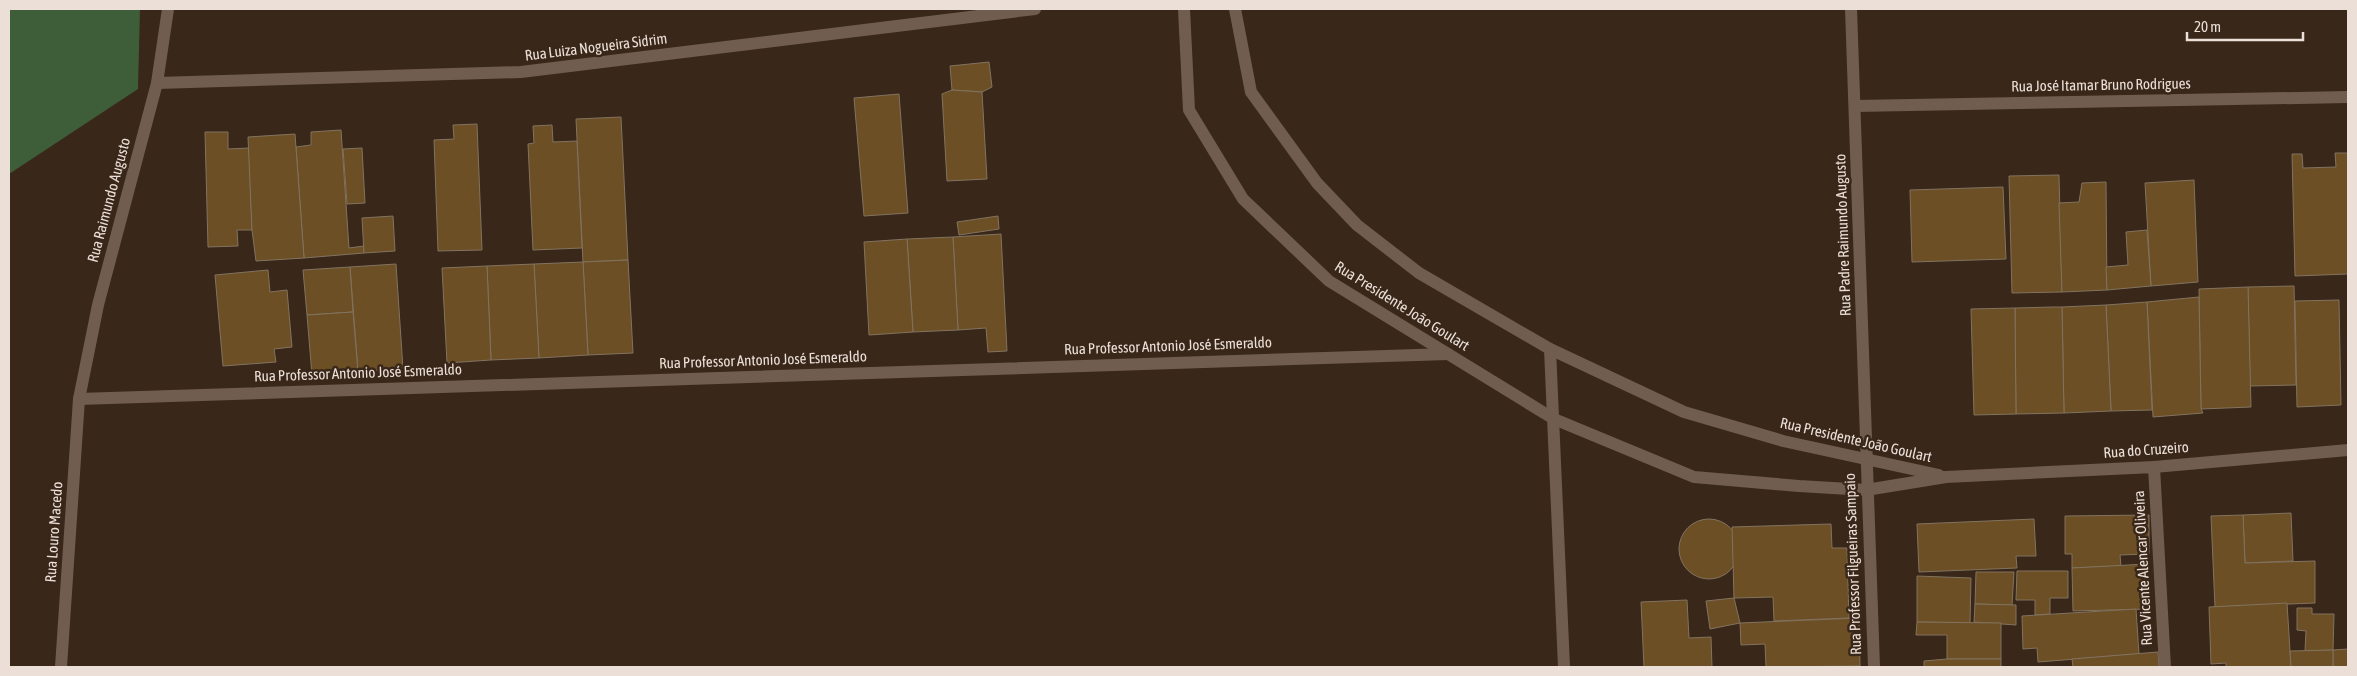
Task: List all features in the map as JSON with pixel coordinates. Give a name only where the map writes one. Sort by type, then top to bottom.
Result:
[{"type":"street","name":"Rua Raimundo Augusto","points":[[79,399],[98,306],[158,83],[168,9]]},
{"type":"street","name":"Rua Luiza Nogueira Sidrim","points":[[158,83],[521,72],[1036,9]]},
{"type":"street","name":"Rua Presidente João Goulart","points":[[1184,9],[1189,110],[1243,199],[1329,281],[1554,419],[1694,477],[1866,490],[1946,477]]},
{"type":"street","name":"Rua Presidente João Goulart","points":[[1235,9],[1251,92],[1317,183],[1357,225],[1419,273],[1550,349],[1684,412],[1783,442],[1946,477]]},
{"type":"street","name":"Rua Padre Raimundo Augusto","points":[[1851,9],[1866,460]]},
{"type":"street","name":"Rua José Itamar Bruno Rodrigues","points":[[1855,106],[2348,97]]},
{"type":"street","points":[[1550,349],[1564,667]]},
{"type":"street","name":"Rua Professor Antonio José Esmeraldo","points":[[79,399],[1448,354]]},
{"type":"street","name":"Rua Louro Macedo","points":[[61,667],[79,399]]},
{"type":"street","name":"Rua do Cruzeiro","points":[[1946,477],[2154,467],[2348,450]]},
{"type":"street","name":"Rua Professor Filgueiras Sampaio","points":[[1866,460],[1874,667]]},
{"type":"street","name":"Rua Vicente Alencar Oliveira","points":[[2154,467],[2165,667]]},
{"type":"green space","points":[[9,9],[140,9],[138,89],[9,174]]},
{"type":"building","points":[[989,62],[992,87],[982,92],[952,90],[950,66]]},
{"type":"building","points":[[952,90],[982,92],[987,179],[947,181],[942,94]]},
{"type":"building","points":[[899,94],[908,213],[864,216],[854,98]]},
{"type":"building","points":[[621,117],[628,260],[583,262],[576,119]]},
{"type":"building","points":[[477,124],[482,250],[438,251],[434,140],[454,139],[453,125]]},
{"type":"building","points":[[552,125],[553,142],[577,141],[582,248],[533,250],[528,144],[534,143],[533,126]]},
{"type":"building","points":[[341,130],[349,248],[364,246],[364,253],[304,258],[296,147],[311,145],[311,132]]},
{"type":"building","points":[[205,132],[228,132],[228,149],[249,148],[252,230],[237,230],[238,246],[208,247]]},
{"type":"building","points":[[295,134],[304,258],[256,261],[252,230],[248,137]]},
{"type":"building","points":[[362,148],[365,203],[347,204],[343,149]]},
{"type":"building","points":[[2335,153],[2348,153],[2348,274],[2295,276],[2292,154],[2302,154],[2303,168],[2336,167]]},
{"type":"building","points":[[2059,175],[2062,292],[2012,293],[2009,176]]},
{"type":"building","points":[[2194,180],[2198,282],[2151,286],[2145,183]]},
{"type":"building","points":[[2106,182],[2107,290],[2062,292],[2059,203],[2079,202],[2082,183]]},
{"type":"building","points":[[2003,187],[2006,259],[1912,262],[1910,190]]},
{"type":"building","points":[[393,216],[395,251],[364,253],[362,218]]},
{"type":"building","points":[[998,216],[999,229],[959,235],[957,222]]},
{"type":"building","points":[[2147,230],[2151,286],[2107,290],[2106,267],[2128,265],[2126,232]]},
{"type":"building","points":[[1001,234],[1007,351],[988,352],[986,328],[958,330],[953,237]]},
{"type":"building","points":[[953,237],[958,330],[913,332],[907,239]]},
{"type":"building","points":[[907,239],[913,332],[869,335],[864,242]]},
{"type":"building","points":[[628,260],[633,353],[588,355],[583,262]]},
{"type":"building","points":[[583,262],[588,355],[539,358],[534,264]]},
{"type":"building","points":[[396,264],[403,369],[358,372],[350,267]]},
{"type":"building","points":[[534,264],[539,358],[491,360],[487,266]]},
{"type":"building","points":[[487,266],[491,360],[447,363],[442,268]]},
{"type":"building","points":[[350,267],[353,312],[307,315],[303,270]]},
{"type":"building","points":[[268,270],[270,292],[287,290],[292,347],[274,349],[276,362],[223,366],[215,275]]},
{"type":"building","points":[[2294,286],[2296,385],[2250,386],[2248,287]]},
{"type":"building","points":[[2248,287],[2251,407],[2201,409],[2199,289]]},
{"type":"building","points":[[2199,297],[2201,409],[2203,413],[2153,417],[2147,302]]},
{"type":"building","points":[[2339,300],[2341,405],[2297,407],[2295,301]]},
{"type":"building","points":[[2147,302],[2152,410],[2111,411],[2106,305]]},
{"type":"building","points":[[2106,305],[2111,411],[2064,413],[2062,307]]},
{"type":"building","points":[[2062,307],[2064,413],[2016,414],[2015,308]]},
{"type":"building","points":[[2015,308],[2016,414],[1974,415],[1971,309]]},
{"type":"building","points":[[353,312],[358,372],[312,375],[307,315]]},
{"type":"building","points":[[2291,513],[2293,561],[2245,563],[2243,515]]},
{"type":"building","points":[[2149,515],[2149,554],[2120,555],[2121,566],[2072,568],[2072,554],[2065,554],[2065,516]]},
{"type":"building","points":[[2243,515],[2245,563],[2315,561],[2315,603],[2215,607],[2211,516]]},
{"type":"building","points":[[1709,519],[1726,524],[1734,532],[1739,549],[1734,566],[1726,574],[1709,579],[1692,574],[1684,566],[1679,549],[1684,532],[1692,524]]},
{"type":"building","points":[[2034,519],[2036,556],[2016,556],[2017,568],[1919,572],[1917,524]]},
{"type":"building","points":[[1831,524],[1832,548],[1847,548],[1849,618],[1774,621],[1773,597],[1734,598],[1732,527]]},
{"type":"building","points":[[2147,564],[2148,609],[2073,611],[2072,568]]},
{"type":"building","points":[[2017,571],[2068,571],[2068,598],[2050,598],[2050,614],[2035,615],[2035,600],[2016,600]]},
{"type":"building","points":[[1976,572],[2014,572],[2012,605],[1975,604]]},
{"type":"building","points":[[1917,576],[1971,578],[1970,623],[1917,622]]},
{"type":"building","points":[[1734,598],[1740,623],[1710,629],[1706,601]]},
{"type":"building","points":[[1687,600],[1689,638],[1711,637],[1712,667],[1644,667],[1641,602]]},
{"type":"building","points":[[2287,603],[2291,667],[2226,667],[2226,663],[2211,664],[2209,607]]},
{"type":"building","points":[[1975,604],[2016,605],[2016,625],[1974,622]]},
{"type":"building","points":[[2297,608],[2312,608],[2312,614],[2334,614],[2333,650],[2305,651],[2306,631],[2297,630]]},
{"type":"building","points":[[2136,609],[2139,654],[2038,662],[2037,648],[2023,649],[2022,616]]},
{"type":"building","points":[[1859,618],[1860,666],[1766,667],[1765,644],[1741,645],[1740,623]]},
{"type":"building","points":[[1917,622],[2001,623],[2001,659],[1947,659],[1947,635],[1916,635]]},
{"type":"building","points":[[2348,649],[2348,667],[2333,667],[2333,650]]},
{"type":"building","points":[[2333,650],[2333,667],[2291,667],[2290,651]]},
{"type":"building","points":[[2158,652],[2159,667],[2073,667],[2072,659]]},
{"type":"building","points":[[2001,659],[2001,667],[1924,667],[1924,661]]}]
